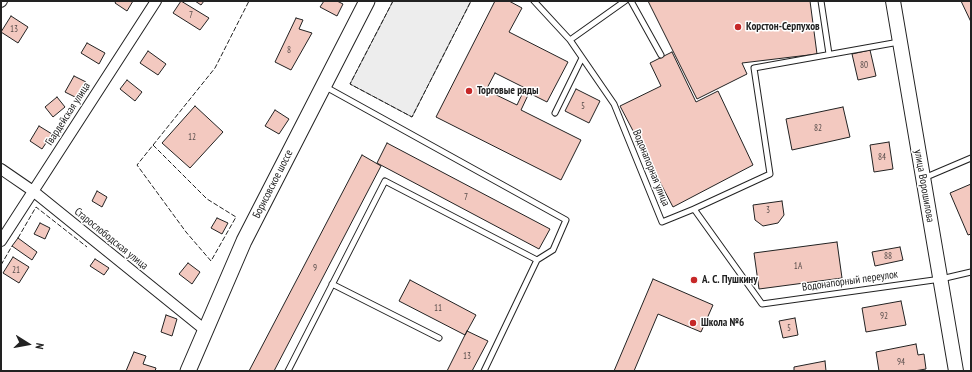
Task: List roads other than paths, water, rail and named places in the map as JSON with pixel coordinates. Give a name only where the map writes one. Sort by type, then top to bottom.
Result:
[{"type":"main road","name":"Борисовское шоссе","points":[[188,371],[244,241],[367,1]]},
{"type":"main road","name":"улица Ворошилова","points":[[893,1],[956,371]]},
{"type":"street","name":"Гвардейская улица","points":[[1,241],[32,190],[156,1]]},
{"type":"street","name":"Старослободская улица","points":[[1,169],[32,190],[205,330]]},
{"type":"lane","name":"Водонапорная улица","points":[[534,1],[570,40],[614,104],[662,222],[694,209]]},
{"type":"lane","points":[[570,40],[625,1]]},
{"type":"lane","points":[[631,1],[661,55]]},
{"type":"lane","points":[[821,1],[829,54]]},
{"type":"lane","points":[[694,209],[770,174],[754,68],[900,42]]},
{"type":"lane","points":[[556,113],[582,58]]},
{"type":"lane","points":[[323,85],[566,220],[553,250],[537,260],[484,371]]},
{"type":"lane","points":[[923,178],[971,158]]},
{"type":"lane","points":[[288,371],[385,181],[537,260]]},
{"type":"lane","name":"Водонапорный переулок","points":[[694,209],[762,304],[941,279],[971,272]]},
{"type":"lane","points":[[332,284],[439,338]]},
{"type":"place","name":"Корстон-Серпухов","points":[[738,27]]},
{"type":"place","name":"Торговые ряды","points":[[469,91]]},
{"type":"place","name":"А. С. Пушкину","points":[[694,280]]},
{"type":"place","name":"Школа №6","points":[[693,323]]}]
